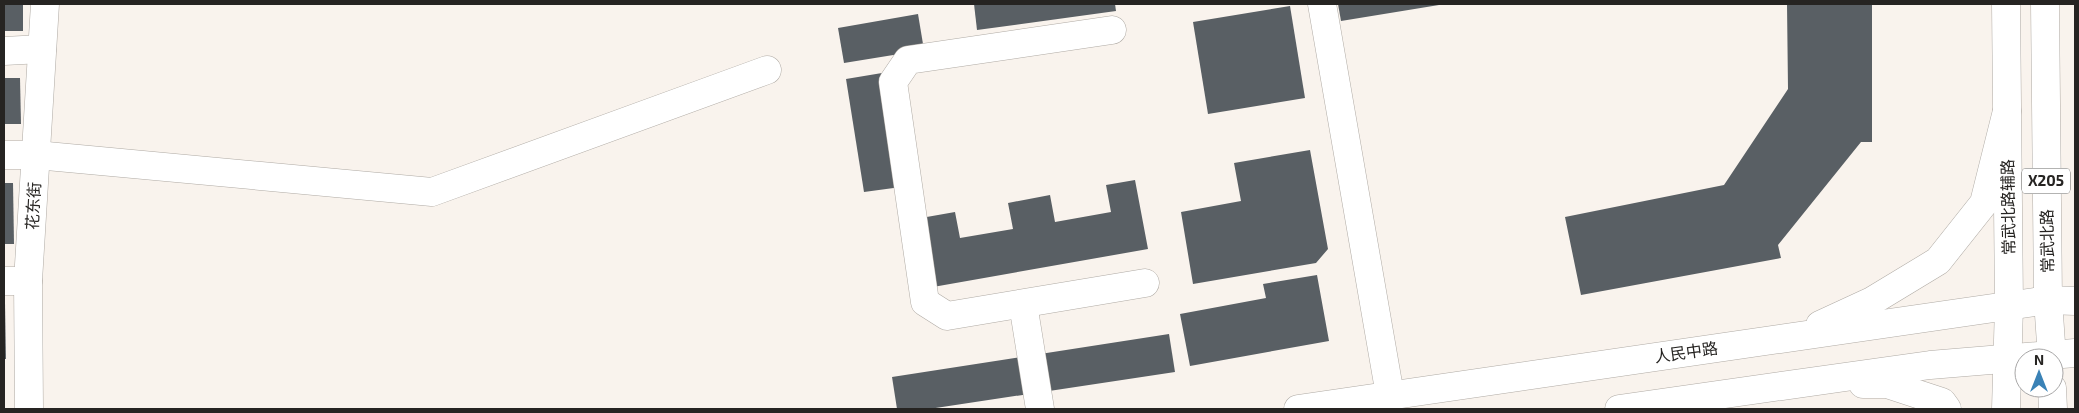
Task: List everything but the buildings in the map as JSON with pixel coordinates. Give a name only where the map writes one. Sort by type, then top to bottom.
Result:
[{"type":"main road","name":"花东街","points":[[29,409],[16,281],[36,155],[45,4]]},
{"type":"main road","points":[[1322,4],[1390,395]]},
{"type":"main road","name":"常武北路辅路","points":[[2006,4],[2009,306],[2006,409]]},
{"type":"main road","name":"常武北路","points":[[2045,4],[2048,300],[2058,348]]},
{"type":"main road","points":[[1112,30],[908,60],[893,82],[925,302],[947,316],[1145,284]]},
{"type":"main road","points":[[4,51],[42,49]]},
{"type":"main road","points":[[4,155],[36,155],[432,192],[767,70]]},
{"type":"main road","points":[[1794,337],[1872,301],[1938,261],[1984,203],[2007,111]]},
{"type":"main road","name":"人民中路","points":[[1298,409],[2048,300],[2075,301]]},
{"type":"main road","points":[[1023,304],[1040,409]]},
{"type":"main road","points":[[1619,409],[1930,364],[2014,358]]},
{"type":"main road","points":[[1802,383],[1887,384],[1942,402],[1948,409]]}]
